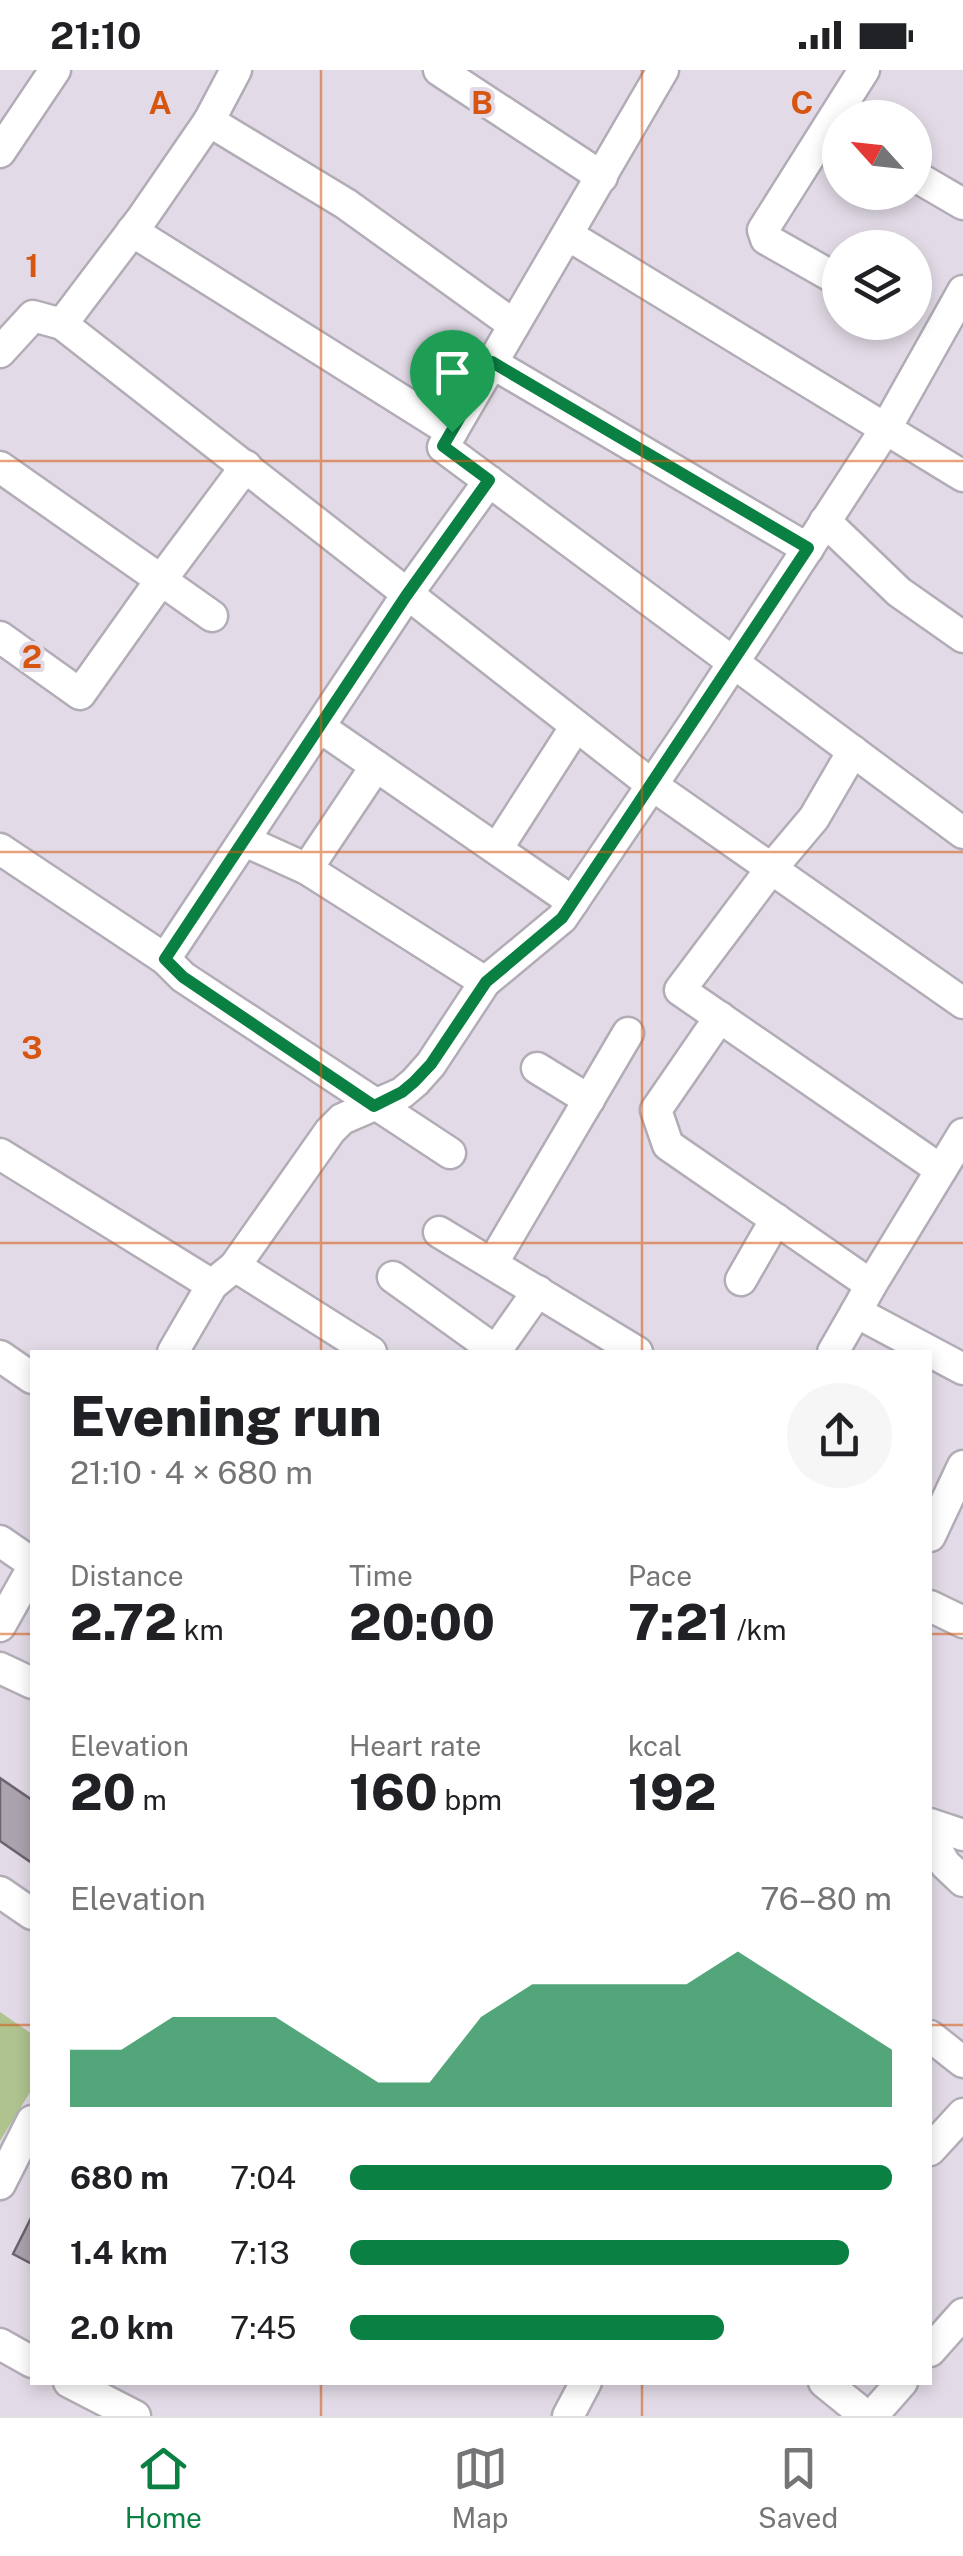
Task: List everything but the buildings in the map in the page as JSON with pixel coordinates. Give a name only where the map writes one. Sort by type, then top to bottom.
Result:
[{"type":"street","points":[[0,152],[55,70]]},
{"type":"street","points":[[62,324],[209,121],[236,70]]},
{"type":"street","points":[[439,70],[602,177]]},
{"type":"street","points":[[664,70],[443,446],[963,832]]},
{"type":"street","points":[[850,100],[864,70]]},
{"type":"street","points":[[209,121],[346,204],[514,325]]},
{"type":"street","points":[[822,149],[764,230],[766,240],[822,271]]},
{"type":"street","points":[[932,186],[963,204]]},
{"type":"street","points":[[132,231],[452,432]]},
{"type":"street","points":[[568,235],[963,476]]},
{"type":"street","points":[[932,321],[963,291]]},
{"type":"street","points":[[0,352],[33,316],[62,324],[652,784],[963,1004]]},
{"type":"street","points":[[174,1350],[330,1131],[342,1118],[402,1092],[431,1064],[486,982],[562,918],[885,430],[920,340]]},
{"type":"street","points":[[492,362],[808,548]]},
{"type":"street","points":[[0,637],[80,694],[246,466]]},
{"type":"street","points":[[0,468],[212,616]]},
{"type":"street","points":[[165,959],[406,596],[489,480]]},
{"type":"street","points":[[826,522],[899,592],[963,637]]},
{"type":"street","points":[[497,849],[576,726]]},
{"type":"street","points":[[321,728],[573,902]]},
{"type":"street","points":[[853,751],[814,818],[770,868],[680,990],[941,1170]]},
{"type":"street","points":[[307,870],[376,766]]},
{"type":"street","points":[[246,841],[307,870],[486,982]]},
{"type":"street","points":[[0,849],[165,959],[183,977],[450,1153]]},
{"type":"street","points":[[720,1017],[656,1110],[668,1145],[871,1285]]},
{"type":"street","points":[[492,1264],[628,1034]]},
{"type":"street","points":[[537,1068],[589,1100]]},
{"type":"street","points":[[833,1350],[963,1134]]},
{"type":"street","points":[[0,1154],[368,1350]]},
{"type":"street","points":[[741,1280],[776,1220]]},
{"type":"street","points":[[439,1232],[634,1350]]},
{"type":"street","points":[[393,1277],[493,1350]]},
{"type":"street","points":[[497,1350],[538,1290]]},
{"type":"street","points":[[856,1312],[927,1350]]},
{"type":"street","points":[[932,1352],[963,1369]]},
{"type":"street","points":[[0,1356],[30,1377]]},
{"type":"street","points":[[932,1532],[963,1466]]},
{"type":"street","points":[[0,1541],[30,1564]]},
{"type":"street","points":[[0,1626],[30,1570]]},
{"type":"street","points":[[932,1607],[963,1622]]},
{"type":"street","points":[[0,1668],[30,1682]]},
{"type":"street","points":[[932,1825],[963,1836]]},
{"type":"street","points":[[932,1842],[944,1864],[963,1881]]},
{"type":"street","points":[[0,1892],[30,1913]]},
{"type":"street","points":[[932,2038],[963,2062]]},
{"type":"street","points":[[932,2148],[963,2114]]},
{"type":"street","points":[[0,2184],[30,2125]]},
{"type":"street","points":[[932,2349],[963,2314]]},
{"type":"street","points":[[0,2344],[30,2361]]},
{"type":"street","points":[[76,2385],[135,2416]]},
{"type":"street","points":[[568,2416],[584,2385]]},
{"type":"street","points":[[828,2385],[869,2416],[899,2385]]},
{"type":"green space","points":[[0,2012],[30,2033],[30,2092],[0,2141]]},
{"type":"route","points":[[492,362],[808,548],[562,918],[486,982],[431,1064],[414,1082],[374,1106],[183,977],[165,959],[406,596],[489,480],[443,446],[452,432],[492,362]]}]
